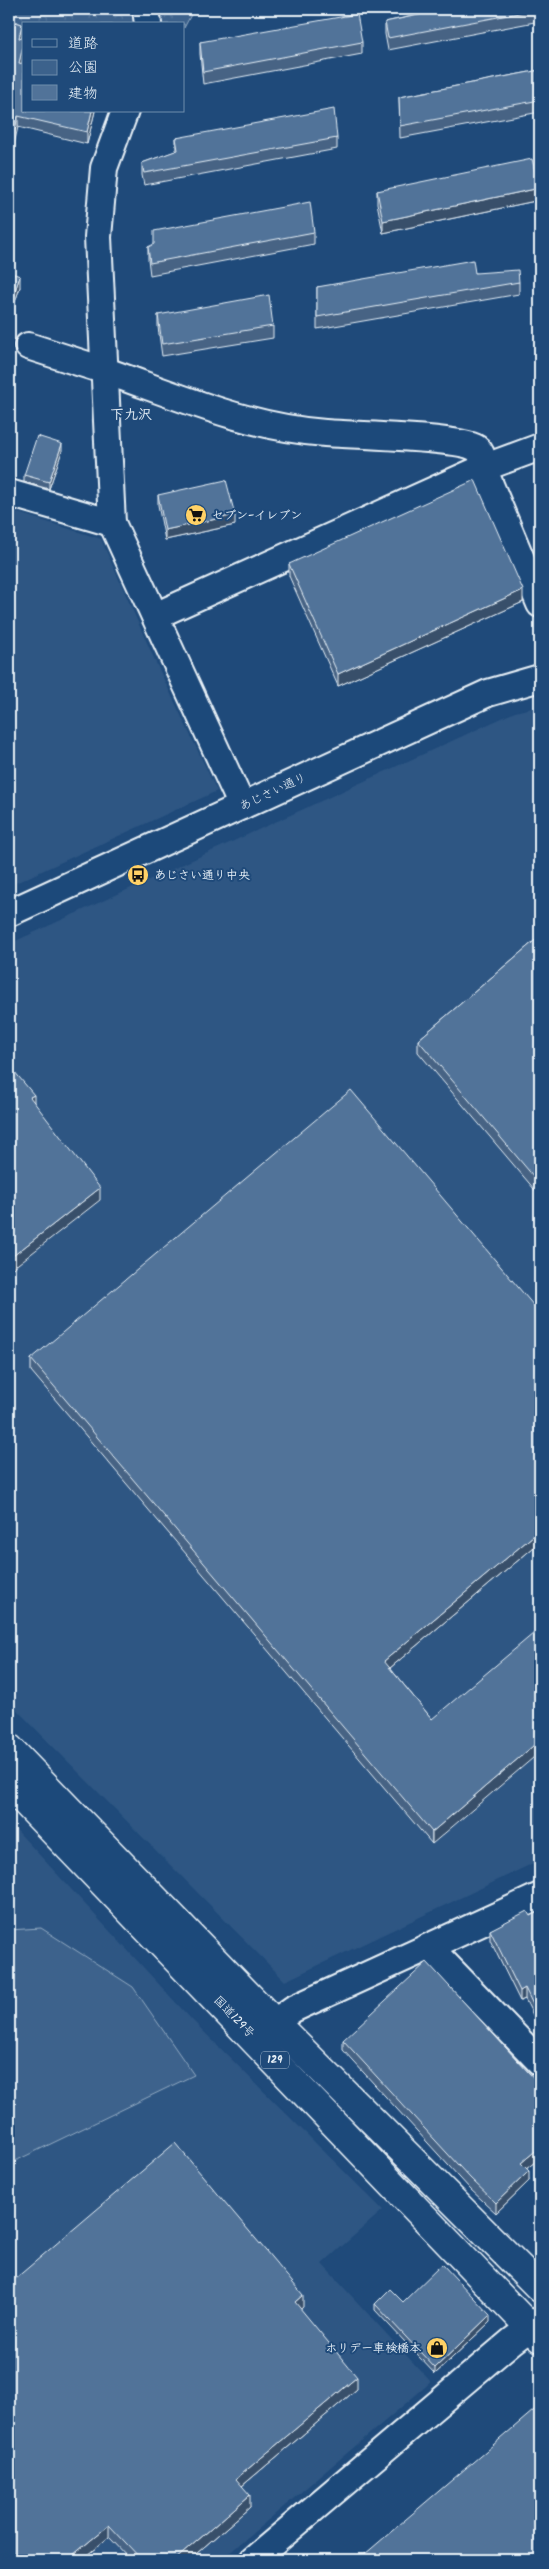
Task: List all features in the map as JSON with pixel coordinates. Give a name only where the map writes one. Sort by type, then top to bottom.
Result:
[{"type":"highway","name":"国道129号","points":[[9,1748],[537,2328]]},
{"type":"highway","name":"国道129号","points":[[9,1784],[264,2029],[540,2288]]},
{"type":"street","points":[[146,9],[148,22]]},
{"type":"street","points":[[126,112],[104,168],[98,237],[103,370],[112,522],[242,806]]},
{"type":"street","points":[[28,346],[103,370],[204,407],[264,425],[315,432],[465,444],[480,452],[483,468],[530,558],[540,604]]},
{"type":"street","points":[[155,616],[483,468],[540,447]]},
{"type":"street","points":[[9,493],[112,522]]},
{"type":"street","name":"あじさい通り","points":[[9,913],[488,693],[540,678]]},
{"type":"street","points":[[264,2029],[293,2009],[540,1896]]},
{"type":"street","points":[[429,1947],[540,2062]]},
{"type":"street","points":[[253,2560],[537,2328]]},
{"type":"shaded area","points":[[9,510],[101,539],[157,665],[217,791],[9,886]]},
{"type":"shaded area","points":[[540,706],[540,1860],[285,1981],[9,1702],[9,944],[515,712]]},
{"type":"shaded area","points":[[9,1822],[192,2020],[383,2210],[322,2264],[431,2382],[221,2560],[9,2560]]},
{"type":"green space","points":[[9,9],[194,9],[185,26],[185,22],[22,22],[22,24],[9,18]]},
{"type":"green space","points":[[41,1928],[133,1987],[194,2075],[9,2164],[9,1930]]},
{"type":"building","points":[[422,9],[540,9],[388,38],[385,22],[423,14]]},
{"type":"building","points":[[357,14],[362,42],[203,72],[200,42]]},
{"type":"building","points":[[9,20],[22,24],[19,38],[22,39],[22,50],[19,63],[22,64],[22,112],[92,112],[87,132],[18,116],[9,154]]},
{"type":"building","points":[[540,70],[540,100],[400,126],[399,97]]},
{"type":"building","points":[[334,109],[337,138],[144,173],[142,163],[178,150],[176,138]]},
{"type":"building","points":[[532,159],[535,171],[540,170],[540,188],[383,221],[377,191]]},
{"type":"building","points":[[310,202],[314,232],[150,263],[148,247],[154,244],[154,231]]},
{"type":"building","points":[[473,260],[475,273],[518,270],[519,282],[317,317],[317,287]]},
{"type":"building","points":[[9,272],[20,276],[10,306],[9,305]]},
{"type":"building","points":[[269,295],[273,326],[162,344],[158,315]]},
{"type":"building","points":[[37,436],[62,444],[49,482],[24,475]]},
{"type":"building","name":"セブン-イレブン","points":[[226,480],[235,515],[165,530],[158,495]]},
{"type":"building","points":[[475,480],[523,590],[338,674],[289,564]]},
{"type":"building","points":[[540,936],[540,1184],[418,1040]]},
{"type":"building","points":[[9,1065],[34,1095],[30,1097],[100,1188],[9,1259]]},
{"type":"building","points":[[351,1090],[540,1313],[540,1530],[384,1661],[432,1719],[540,1628],[540,1740],[432,1832],[31,1359]]},
{"type":"building","points":[[527,1911],[530,1916],[540,1911],[540,2019],[525,1988],[520,1991],[490,1930]]},
{"type":"building","points":[[427,1962],[540,2085],[540,2147],[521,2163],[529,2171],[496,2203],[470,2178],[343,2040]]},
{"type":"building","points":[[534,2065],[540,2066],[540,2078]]},
{"type":"building","points":[[175,2143],[303,2295],[295,2302],[357,2377],[236,2479],[250,2495],[175,2560],[142,2560],[109,2525],[67,2560],[9,2560],[9,2284]]},
{"type":"building","name":"ホリデー車検橋本","points":[[442,2264],[490,2315],[435,2368],[375,2304],[390,2289],[403,2302]]},
{"type":"building","points":[[540,2405],[540,2560],[358,2560]]},
{"type":"place","name":"セブン-イレブン","points":[[196,515]]},
{"type":"place","name":"あじさい通り中央","points":[[138,875]]},
{"type":"place","name":"ホリデー車検橋本","points":[[437,2348]]},
{"type":"district","name":"下九沢","points":[[131,415]]}]
